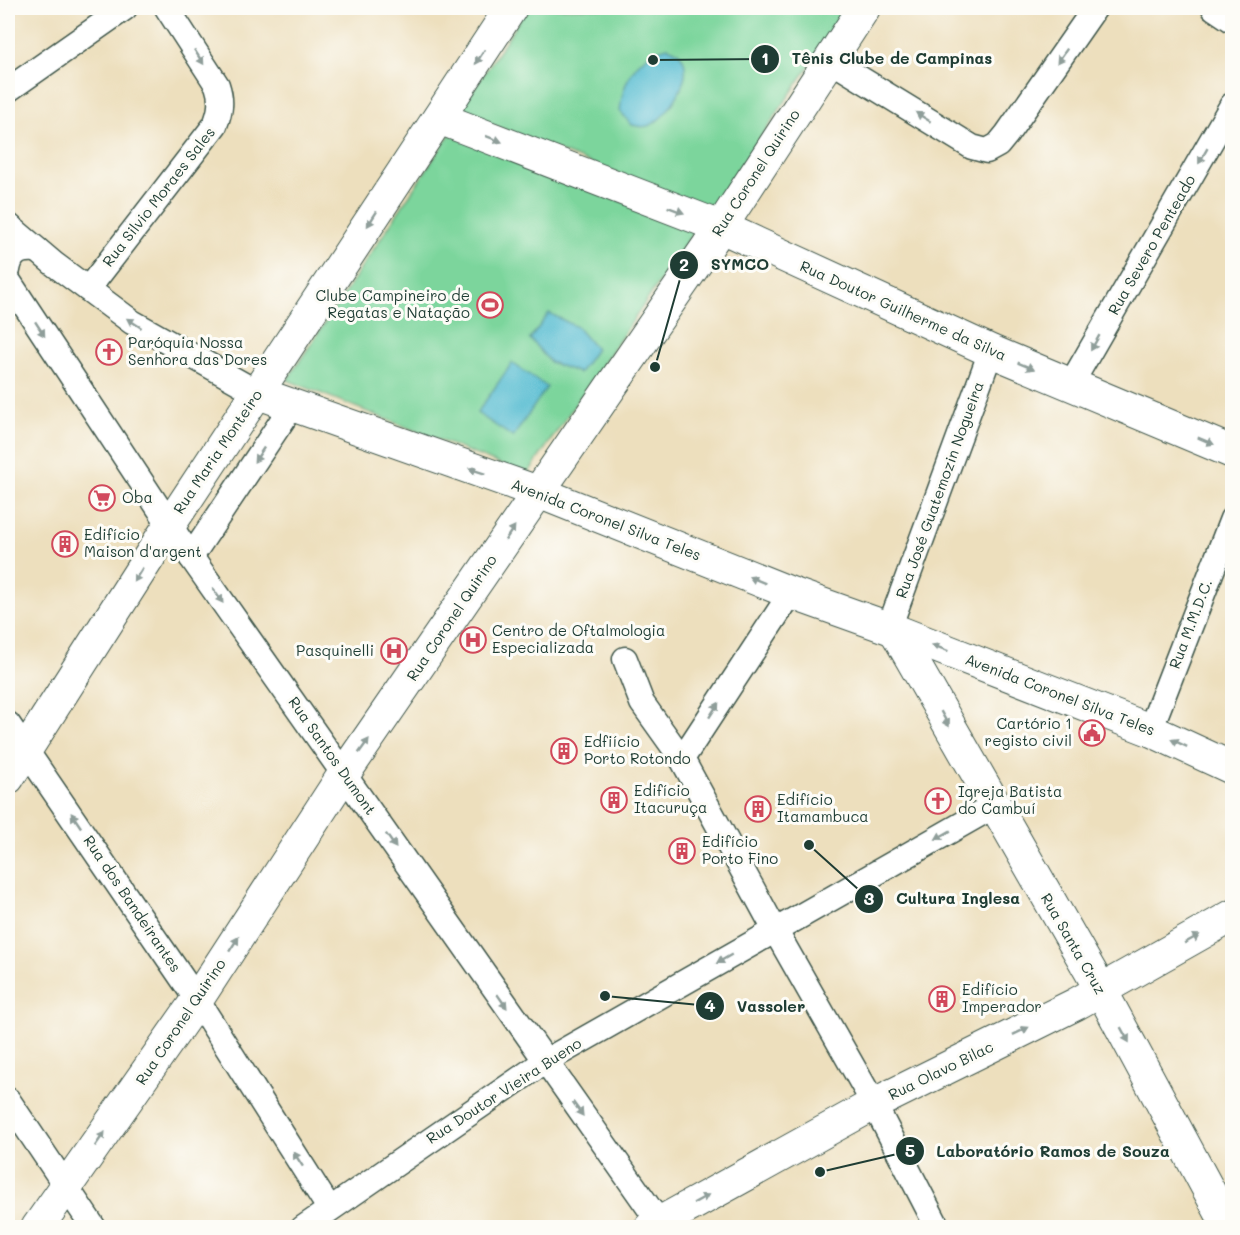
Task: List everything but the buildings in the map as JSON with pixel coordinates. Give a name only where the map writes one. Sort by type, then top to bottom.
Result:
[{"type":"main road","name":"Rua Maria Monteiro","points":[[8,778],[169,526],[512,8]]},
{"type":"main road","name":"Rua Coronel Quirino","points":[[37,1227],[197,1000],[344,774],[721,227],[864,8]]},
{"type":"main road","name":"Rua Doutor Guilherme da Silva","points":[[439,118],[721,227],[991,351],[1233,452]]},
{"type":"main road","name":"Avenida Coronel Silva Teles","points":[[258,393],[538,492],[791,593],[1150,730],[1233,768]]},
{"type":"main road","name":"Rua Santa Cruz","points":[[892,630],[1101,990],[1230,1224]]},
{"type":"main road","name":"Rua Olavo Bilac","points":[[657,1226],[874,1104],[1101,990],[1233,916]]},
{"type":"street","points":[[8,90],[125,8]]},
{"type":"street","name":"Rua Silvio Moraes Sales","points":[[88,289],[215,125],[220,112],[222,99],[217,85],[167,8]]},
{"type":"street","points":[[830,60],[972,147],[987,151],[998,145],[1007,134],[1095,8]]},
{"type":"street","points":[[1214,8],[1233,20]]},
{"type":"street","name":"Rua Severo Penteado","points":[[1071,384],[1233,105]]},
{"type":"street","name":"Avenida Coronel Silva Teles","points":[[8,225],[37,250],[132,322],[258,393]]},
{"type":"street","points":[[8,270],[11,258],[21,249],[37,250]]},
{"type":"street","name":"Rua Santos Dumont","points":[[8,280],[169,526],[657,1226]]},
{"type":"street","name":"Rua José Guatemozin Nogueira","points":[[892,630],[991,351]]},
{"type":"street","points":[[191,557],[292,406]]},
{"type":"street","name":"Rua M.M.D.C.","points":[[1150,730],[1233,519]]},
{"type":"street","points":[[682,759],[791,593]]},
{"type":"street","points":[[625,659],[642,703],[682,759],[775,930],[874,1104],[938,1227]]},
{"type":"street","name":"Rua dos Bandeirantes","points":[[8,724],[197,1000],[329,1208]]},
{"type":"street","name":"Rua Doutor Vieira Bueno","points":[[303,1227],[544,1062],[994,806]]},
{"type":"street","points":[[8,1100],[94,1227]]},
{"type":"green space","points":[[527,8],[849,8],[711,210],[459,112]]},
{"type":"green space","name":"Clube Campineiro de Regatas e Natação","points":[[450,134],[695,230],[527,475],[287,380]]},
{"type":"water","points":[[668,47],[679,53],[684,61],[683,84],[678,95],[671,106],[654,123],[643,127],[632,125],[620,111],[628,79],[640,62]]},
{"type":"water","points":[[549,313],[577,327],[596,349],[579,373],[550,362],[530,339]]},
{"type":"water","points":[[512,363],[547,387],[513,437],[477,413]]},
{"type":"place","name":"Tênis Clube de Campinas","points":[[653,60]]},
{"type":"place","name":"Clube Campineiro de Regatas e Natação","points":[[490,305]]},
{"type":"place","name":"Paróquia Nossa Senhora das Dores","points":[[109,352]]},
{"type":"place","name":"SYMCO","points":[[655,367]]},
{"type":"place","name":"Oba","points":[[102,498]]},
{"type":"place","name":"Edifício Maison d'argent","points":[[65,544]]},
{"type":"place","name":"Centro de Oftalmologia Especializada","points":[[473,640]]},
{"type":"place","name":"Pasquinelli","points":[[394,651]]},
{"type":"place","name":"Cartório 1 registo civil","points":[[1092,733]]},
{"type":"place","name":"Edfiício Porto Rotondo","points":[[564,751]]},
{"type":"place","name":"Edifício Itacuruça","points":[[614,800]]},
{"type":"place","name":"Igreja Batista do Cambuí","points":[[938,801]]},
{"type":"place","name":"Edifício Itamambuca","points":[[758,809]]},
{"type":"place","name":"Cultura Inglesa","points":[[809,845]]},
{"type":"place","name":"Edifício Porto Fino","points":[[682,851]]},
{"type":"place","name":"Vassoler","points":[[605,996]]},
{"type":"place","name":"Edifício Imperador","points":[[942,999]]},
{"type":"place","name":"Laboratório Ramos de Souza","points":[[820,1172]]}]
